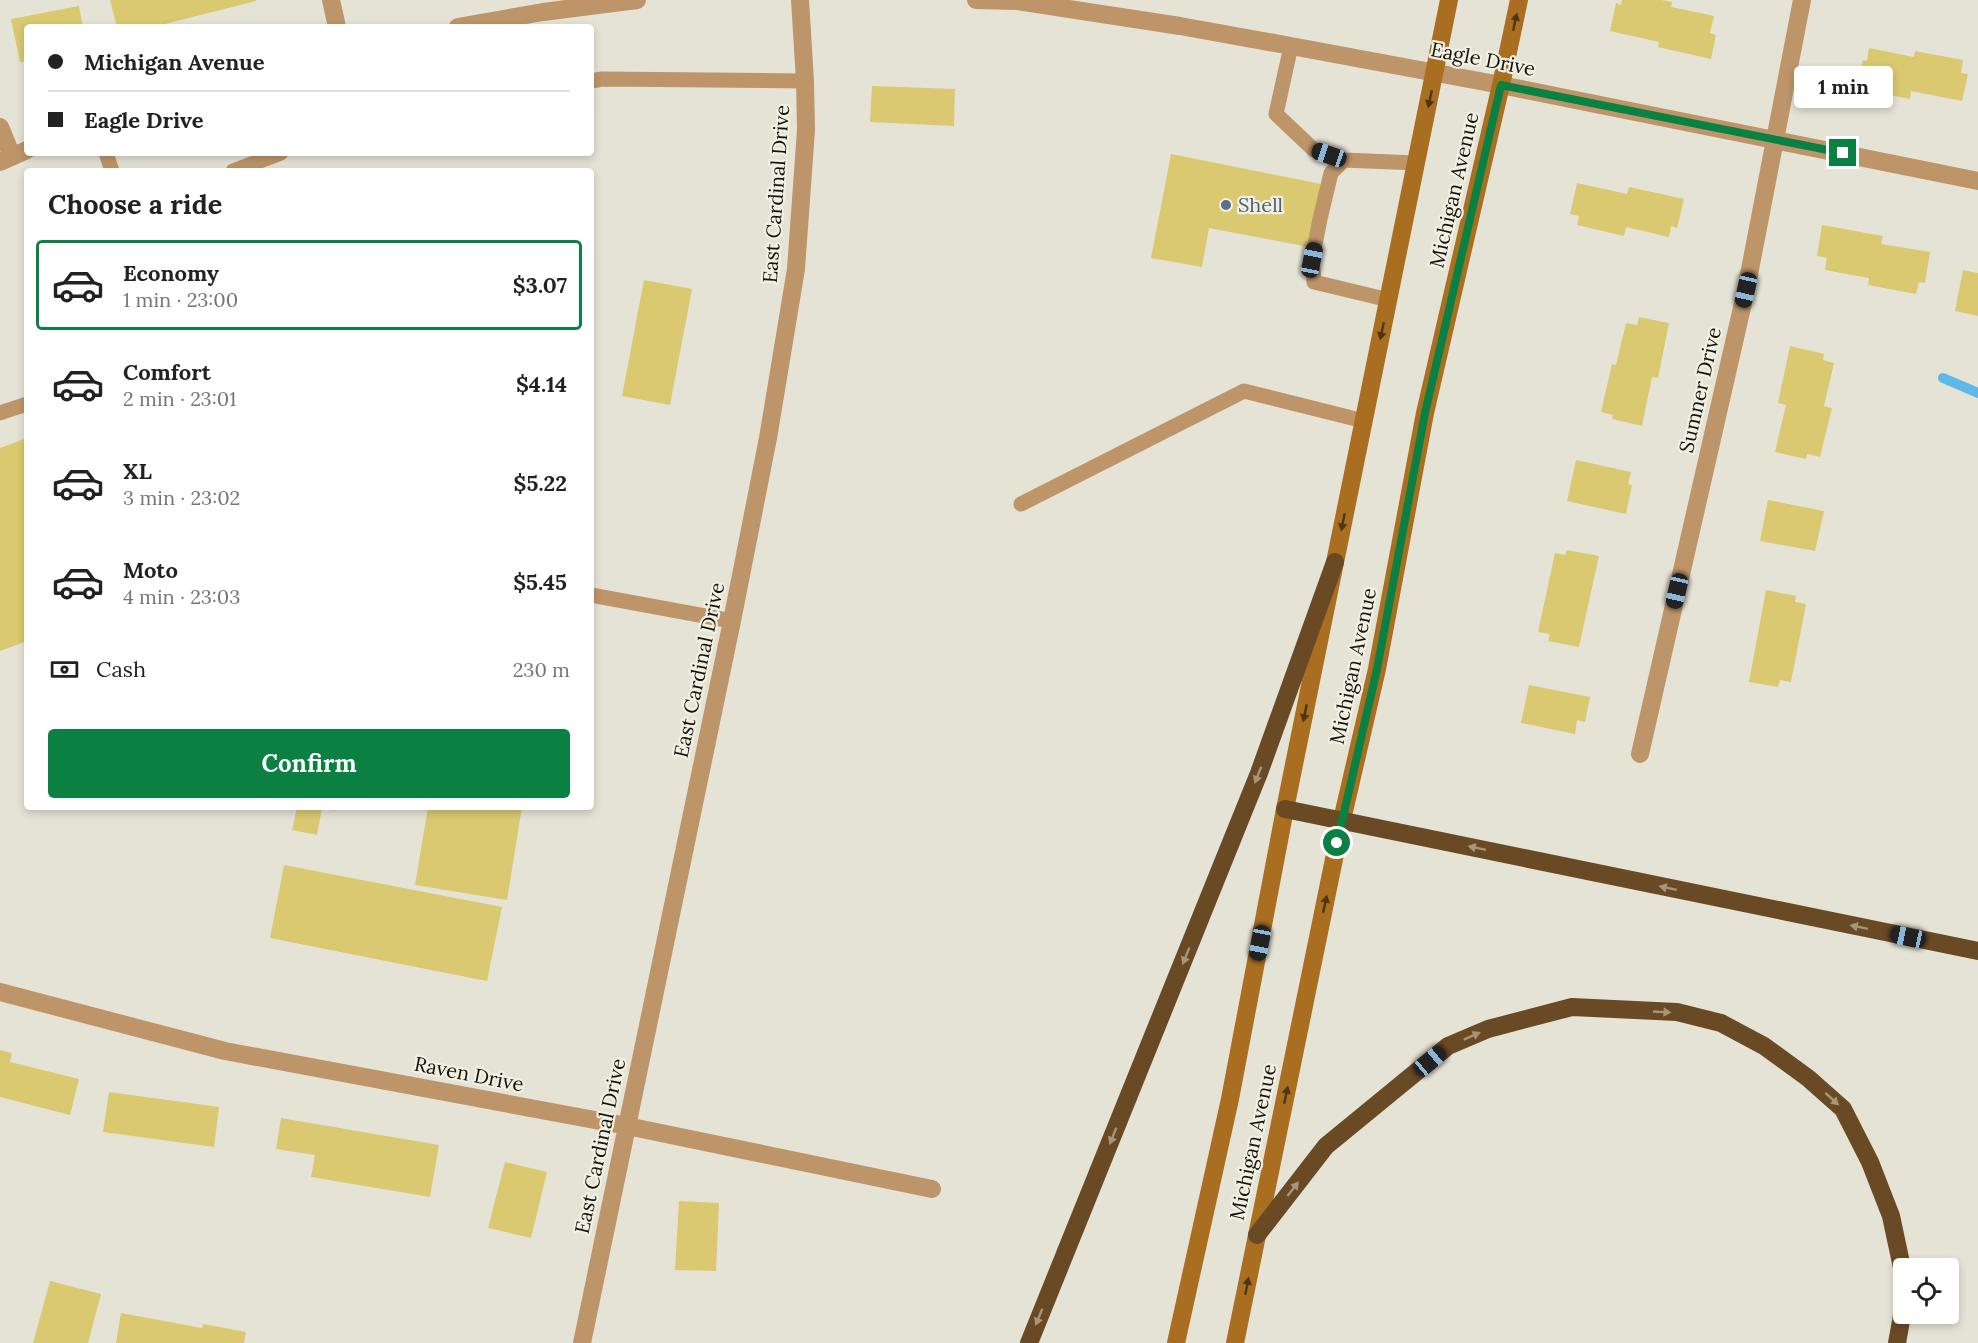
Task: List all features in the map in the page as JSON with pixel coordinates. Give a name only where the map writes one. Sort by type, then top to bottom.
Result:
[{"type":"highway","points":[[1029,1343],[1259,773],[1335,562]]},
{"type":"highway","points":[[1285,810],[1978,951]]},
{"type":"highway","points":[[1257,1235],[1326,1146],[1448,1046],[1488,1029],[1572,1007],[1677,1012],[1721,1023],[1764,1046],[1808,1078],[1843,1109],[1870,1162],[1891,1216],[1900,1258]]},
{"type":"highway","points":[[1898,1343],[1901,1324]]},
{"type":"main road","name":"Michigan Avenue","points":[[1176,1343],[1230,1099],[1285,810],[1449,0]]},
{"type":"main road","name":"Michigan Avenue","points":[[1235,1343],[1342,820],[1377,669],[1425,413],[1519,0]]},
{"type":"street","points":[[331,0],[336,24]]},
{"type":"street","points":[[476,24],[543,12],[637,0]]},
{"type":"street","name":"East Cardinal Drive","points":[[582,1343],[732,621],[768,438],[796,269],[806,129],[806,81],[800,0]]},
{"type":"street","name":"Eagle Drive","points":[[976,0],[1017,1],[1291,46],[1501,85],[1978,181]]},
{"type":"street","name":"Sumner Drive","points":[[1640,754],[1746,290],[1802,0]]},
{"type":"street","points":[[0,127],[13,156]]},
{"type":"street","name":"Raven Drive","points":[[0,992],[225,1051],[627,1126],[932,1189]]},
{"type":"lane","points":[[1291,46],[1276,114],[1314,150],[1344,160],[1417,162]]},
{"type":"lane","points":[[594,80],[806,81]]},
{"type":"lane","points":[[241,168],[272,156]]},
{"type":"lane","points":[[1344,160],[1331,173],[1312,260],[1314,282],[1389,300]]},
{"type":"lane","points":[[1021,504],[1244,391],[1364,421]]},
{"type":"lane","points":[[0,413],[24,405]]},
{"type":"lane","points":[[594,596],[732,621]]},
{"type":"building","points":[[110,0],[256,0],[165,24],[116,24]]},
{"type":"building","points":[[1622,0],[1661,0],[1672,2],[1671,7],[1714,16],[1710,33],[1716,35],[1711,59],[1658,47],[1659,42],[1610,31],[1616,3],[1621,5]]},
{"type":"building","points":[[79,6],[82,24],[24,24],[24,61],[20,62],[11,19]]},
{"type":"building","points":[[1869,48],[1914,57],[1915,51],[1963,60],[1961,73],[1968,74],[1962,101],[1911,91],[1910,99],[1857,89],[1863,60],[1867,61]]},
{"type":"building","points":[[872,86],[955,89],[954,126],[870,122]]},
{"type":"building","points":[[1171,154],[1321,184],[1309,247],[1209,228],[1202,267],[1151,258]]},
{"type":"building","points":[[1577,183],[1627,194],[1629,187],[1684,199],[1677,228],[1671,226],[1669,237],[1626,227],[1624,236],[1577,225],[1579,216],[1570,214]]},
{"type":"building","points":[[1822,225],[1883,236],[1881,244],[1930,252],[1925,283],[1919,282],[1916,294],[1868,285],[1869,278],[1825,270],[1827,258],[1817,256]]},
{"type":"building","points":[[1963,270],[1978,273],[1978,316],[1955,311]]},
{"type":"building","points":[[644,280],[692,289],[670,405],[622,396]]},
{"type":"building","points":[[1639,317],[1669,323],[1658,378],[1652,377],[1642,426],[1612,419],[1613,415],[1601,412],[1612,364],[1616,365],[1626,323],[1637,325]]},
{"type":"building","points":[[1790,346],[1824,354],[1823,360],[1834,363],[1824,406],[1832,408],[1820,457],[1807,454],[1806,459],[1775,452],[1786,405],[1778,403]]},
{"type":"building","points":[[24,439],[24,642],[0,651],[0,448]]},
{"type":"building","points":[[1576,460],[1631,472],[1628,484],[1632,485],[1626,514],[1567,501]]},
{"type":"building","points":[[1768,500],[1824,511],[1815,551],[1760,541]]},
{"type":"building","points":[[1567,550],[1599,556],[1579,647],[1548,641],[1550,634],[1538,632],[1555,553],[1565,555]]},
{"type":"building","points":[[1766,590],[1796,596],[1795,602],[1806,604],[1791,682],[1780,680],[1778,687],[1749,682]]},
{"type":"building","points":[[1529,685],[1590,697],[1585,722],[1577,720],[1575,734],[1521,723]]},
{"type":"building","points":[[296,810],[322,810],[317,835],[292,830]]},
{"type":"building","points":[[428,810],[522,810],[507,900],[415,885]]},
{"type":"building","points":[[284,865],[502,907],[487,981],[270,938]]},
{"type":"building","points":[[0,1050],[12,1053],[10,1062],[79,1079],[70,1115],[0,1097]]},
{"type":"building","points":[[109,1092],[219,1107],[214,1147],[103,1132]]},
{"type":"building","points":[[281,1118],[439,1145],[430,1197],[311,1177],[315,1155],[276,1149]]},
{"type":"building","points":[[505,1162],[547,1172],[531,1238],[488,1228]]},
{"type":"building","points":[[679,1201],[719,1203],[716,1271],[675,1270]]},
{"type":"building","points":[[50,1281],[101,1294],[88,1343],[33,1343]]},
{"type":"building","points":[[121,1313],[202,1328],[203,1324],[246,1332],[244,1343],[116,1343]]},
{"type":"waterway","points":[[1943,378],[1978,393]]},
{"type":"place","name":"Shell","points":[[1226,205]]},
{"type":"route","points":[[1337,843],[1377,669],[1425,413],[1501,85],[1843,153]]}]
